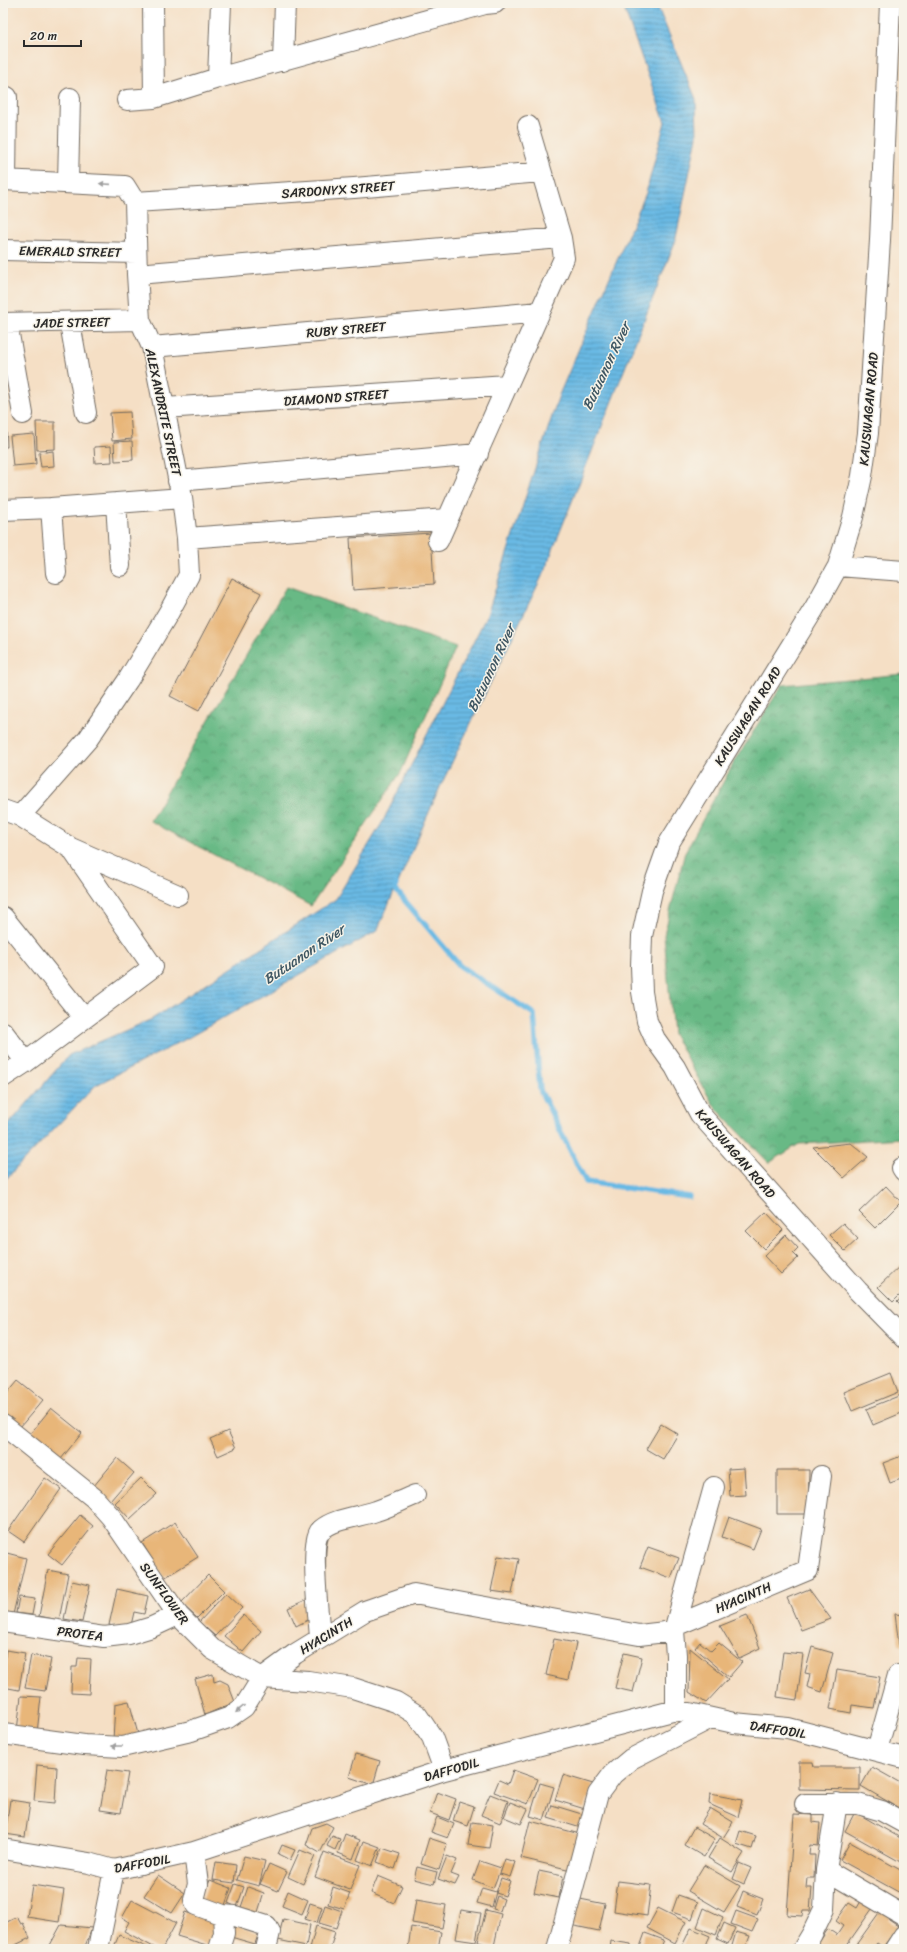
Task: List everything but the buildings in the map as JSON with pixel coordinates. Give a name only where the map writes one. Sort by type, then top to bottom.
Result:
[{"type":"street","points":[[153,3],[154,98]]},
{"type":"street","points":[[218,78],[221,3]]},
{"type":"street","points":[[283,61],[285,3]]},
{"type":"street","points":[[465,3],[490,3]]},
{"type":"street","points":[[127,100],[154,98],[218,78],[490,3]]},
{"type":"street","name":"KAUSWAGAN ROAD","points":[[890,3],[880,240],[868,433],[862,476],[853,517],[838,566],[814,609],[669,843],[652,891],[642,936],[642,992],[647,1021],[655,1039],[674,1067],[700,1114],[858,1291],[904,1338]]},
{"type":"street","points":[[7,97],[4,180],[126,186],[135,202]]},
{"type":"street","points":[[68,182],[70,98]]},
{"type":"street","points":[[438,541],[564,258],[560,238],[528,126]]},
{"type":"street","name":"SARDONYX STREET","points":[[135,202],[354,188],[541,172]]},
{"type":"street","name":"ALEXANDRITE STREET","points":[[11,813],[88,740],[157,633],[189,575],[187,538],[180,489],[165,408],[152,347],[140,320],[135,202]]},
{"type":"street","points":[[137,274],[560,238]]},
{"type":"street","name":"EMERALD STREET","points":[[3,250],[136,253]]},
{"type":"street","name":"RUBY STREET","points":[[152,347],[540,312]]},
{"type":"street","name":"JADE STREET","points":[[5,323],[70,323],[140,320]]},
{"type":"street","points":[[5,323],[23,414]]},
{"type":"street","points":[[70,323],[86,413]]},
{"type":"street","name":"DIAMOND STREET","points":[[165,408],[507,385]]},
{"type":"street","points":[[3,510],[116,503],[180,489],[478,454]]},
{"type":"street","points":[[116,503],[120,566]]},
{"type":"street","points":[[51,508],[56,573]]},
{"type":"street","points":[[187,538],[447,519]]},
{"type":"street","points":[[838,566],[904,571]]},
{"type":"street","points":[[11,813],[71,848],[178,894]]},
{"type":"street","points":[[3,1078],[153,967],[71,848]]},
{"type":"street","points":[[3,917],[84,1018]]},
{"type":"street","points":[[3,1032],[26,1062]]},
{"type":"street","name":"SUNFLOWER","points":[[3,1425],[94,1498],[112,1517],[178,1615],[212,1649],[262,1678],[308,1681],[354,1688],[396,1702],[417,1715],[432,1737],[444,1770]]},
{"type":"street","name":"HYACINTH","points":[[3,1734],[84,1745],[122,1747],[191,1731],[228,1718],[244,1707],[262,1678],[320,1638],[365,1611],[414,1594],[639,1635],[676,1628],[808,1570],[821,1476]]},
{"type":"street","points":[[676,1710],[676,1628],[714,1487]]},
{"type":"street","points":[[320,1638],[315,1558],[317,1536],[321,1530],[329,1525],[376,1511],[415,1495]]},
{"type":"street","name":"PROTEA","points":[[3,1622],[104,1637],[129,1634],[152,1627],[178,1615]]},
{"type":"street","points":[[877,1750],[898,1675]]},
{"type":"street","name":"DAFFODIL","points":[[3,1849],[89,1863],[114,1870],[194,1852],[444,1770],[676,1710],[734,1723],[788,1728],[904,1758]]},
{"type":"street","points":[[558,1949],[598,1794],[613,1774],[631,1759],[711,1718]]},
{"type":"street","points":[[803,1949],[824,1909],[826,1870],[838,1803]]},
{"type":"street","points":[[805,1804],[858,1804],[882,1811],[904,1823]]},
{"type":"street","points":[[194,1852],[198,1884],[194,1900],[196,1905],[222,1915],[235,1916],[267,1926],[270,1932],[266,1949]]},
{"type":"street","points":[[98,1949],[114,1870]]},
{"type":"street","points":[[826,1870],[904,1916]]},
{"type":"street","points":[[219,1949],[224,1933],[222,1915]]},
{"type":"street","points":[[895,1949],[904,1935]]},
{"type":"green space","points":[[286,587],[456,647],[401,772],[311,906],[150,821]]},
{"type":"green space","points":[[904,674],[904,1138],[799,1144],[769,1163],[714,1106],[673,1034],[664,935],[685,852],[732,766],[782,685]]},
{"type":"water","name":"Butuanon River","points":[[622,3],[656,3],[696,99],[697,137],[675,242],[544,572],[440,787],[377,931],[186,1039],[96,1085],[3,1182],[3,1131],[69,1055],[152,1019],[336,899],[382,823],[487,615],[559,395],[646,193],[665,122]]},
{"type":"waterway","points":[[396,884],[395,889],[460,966],[534,1014],[540,1090],[586,1182],[689,1197]]}]
